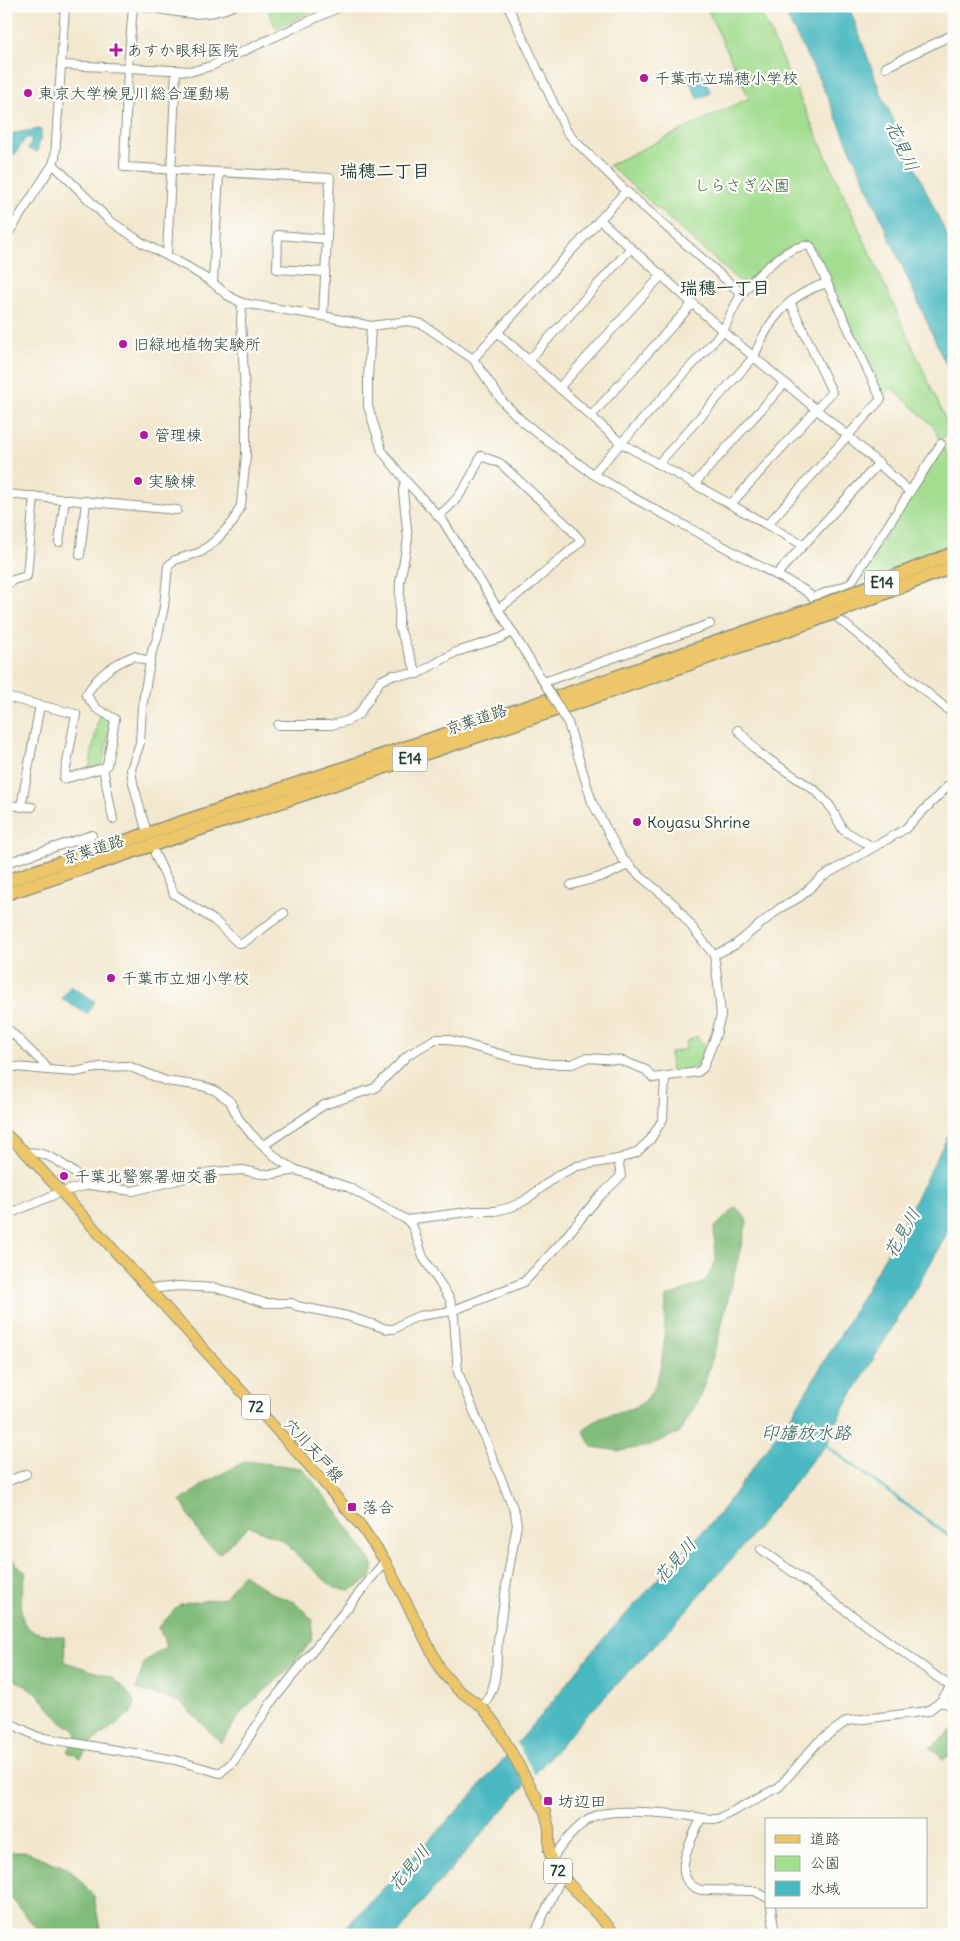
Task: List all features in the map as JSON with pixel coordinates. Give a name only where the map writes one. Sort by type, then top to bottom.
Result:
[{"type":"highway","name":"京葉道路","points":[[6,881],[596,684],[811,616],[954,553]]},
{"type":"highway","name":"京葉道路","points":[[6,894],[597,696],[811,616],[954,566]]},
{"type":"main road","name":"穴川天戸線","points":[[6,1134],[26,1153],[361,1526],[385,1561],[442,1672],[457,1689],[491,1716],[506,1741],[545,1812],[552,1859]]},
{"type":"main road","name":"72","points":[[552,1859],[562,1876],[616,1935]]},
{"type":"street","points":[[6,237],[53,164],[55,157],[65,6]]},
{"type":"street","points":[[144,6],[196,15],[222,11],[233,6]]},
{"type":"street","points":[[62,65],[193,71],[211,66],[332,8],[342,6]]},
{"type":"street","points":[[508,6],[566,130],[579,146],[626,190],[742,294]]},
{"type":"street","points":[[131,7],[124,167],[330,178],[323,316]]},
{"type":"street","points":[[886,66],[954,34]]},
{"type":"street","points":[[167,255],[176,70]]},
{"type":"street","points":[[53,164],[99,211],[141,242],[167,255],[242,303],[372,326],[408,321],[422,324],[473,359],[503,402],[522,421],[593,474],[814,596],[954,715]]},
{"type":"street","points":[[213,283],[219,173]]},
{"type":"street","points":[[473,359],[626,190]]},
{"type":"street","points":[[600,220],[723,331],[817,409],[910,492]]},
{"type":"street","points":[[324,272],[277,269],[278,236],[326,238]]},
{"type":"street","points":[[593,474],[723,331],[742,294],[772,263],[803,245],[810,246],[881,399],[767,525]]},
{"type":"street","points":[[529,360],[631,248]]},
{"type":"street","points":[[560,388],[662,276]]},
{"type":"street","points":[[658,464],[754,357],[761,339],[771,322],[790,302],[814,287],[827,283]]},
{"type":"street","points":[[730,504],[832,392],[790,302]]},
{"type":"street","points":[[145,826],[131,774],[140,743],[142,707],[152,651],[157,639],[164,607],[168,566],[172,561],[201,552],[215,541],[233,522],[241,505],[246,455],[242,303]]},
{"type":"street","points":[[591,416],[693,303]]},
{"type":"street","points":[[264,1145],[324,1105],[374,1088],[408,1055],[435,1039],[447,1039],[514,1058],[550,1064],[572,1064],[586,1058],[620,1060],[646,1070],[653,1078],[698,1072],[703,1068],[721,1016],[714,955],[674,904],[628,865],[608,834],[592,802],[568,723],[545,684],[438,516],[405,480],[382,451],[368,406],[372,326]]},
{"type":"street","points":[[498,333],[621,443],[803,545]]},
{"type":"street","points":[[694,484],[785,383]]},
{"type":"street","points":[[814,596],[850,584],[941,444]]},
{"type":"street","points":[[438,516],[450,507],[462,492],[481,456],[500,464],[569,527],[581,541],[527,588],[498,609]]},
{"type":"street","points":[[776,576],[879,463]]},
{"type":"street","points":[[405,480],[402,491],[408,539],[400,582],[399,627],[416,674]]},
{"type":"street","points":[[6,494],[177,510]]},
{"type":"street","points":[[6,586],[13,580],[27,576],[34,496]]},
{"type":"street","points":[[59,542],[65,499]]},
{"type":"street","points":[[80,555],[86,500]]},
{"type":"street","points":[[545,684],[710,624]]},
{"type":"street","points":[[278,725],[331,724],[347,721],[359,714],[380,681],[392,675],[416,674],[456,652],[501,638],[512,632]]},
{"type":"street","points":[[6,697],[76,714],[64,779],[103,768],[107,764],[116,719],[98,709],[86,695],[104,672],[118,663],[134,656],[150,662]]},
{"type":"street","points":[[21,807],[40,705]]},
{"type":"street","points":[[738,730],[759,753],[816,791],[830,806],[843,830],[873,847]]},
{"type":"street","points":[[103,768],[113,819]]},
{"type":"street","points":[[714,955],[735,945],[780,908],[800,897],[822,877],[905,829],[954,780]]},
{"type":"street","points":[[6,805],[32,807]]},
{"type":"street","points":[[6,863],[92,835]]},
{"type":"street","points":[[155,854],[174,894],[215,921],[238,943],[243,943],[284,913]]},
{"type":"street","points":[[571,885],[607,875],[628,865]]},
{"type":"street","points":[[6,1027],[44,1063],[48,1070]]},
{"type":"street","points":[[6,1066],[75,1072],[100,1067],[128,1066],[166,1081],[202,1086],[214,1090],[230,1101],[244,1126],[279,1160],[296,1170],[348,1186],[407,1220],[413,1227],[423,1257],[450,1299],[458,1372],[516,1513],[517,1526],[498,1641],[496,1675],[491,1694],[482,1707]]},
{"type":"street","points":[[407,1220],[474,1211],[494,1212],[524,1201],[557,1176],[577,1166],[636,1154],[650,1140],[663,1119],[665,1077]]},
{"type":"street","points":[[26,1153],[32,1152],[47,1156],[66,1166],[89,1185]]},
{"type":"street","points":[[148,1289],[180,1286],[216,1288],[265,1303],[292,1303],[321,1312],[347,1316],[387,1329],[394,1329],[419,1316],[452,1311],[524,1282],[560,1244],[597,1199],[621,1176],[618,1159]]},
{"type":"street","points":[[6,1215],[61,1192],[89,1185],[133,1191],[210,1172],[243,1170],[261,1174],[273,1174],[296,1170]]},
{"type":"street","points":[[6,1482],[26,1474]]},
{"type":"street","points":[[552,1859],[559,1848],[582,1826],[595,1816],[606,1813],[665,1814],[718,1819],[779,1787],[818,1742],[847,1721],[928,1711],[940,1702],[952,1685],[761,1549]]},
{"type":"street","points":[[6,1722],[38,1737],[175,1760],[220,1773],[233,1762],[271,1702],[385,1561]]},
{"type":"street","points":[[940,1702],[954,1705]]},
{"type":"street","points":[[701,1818],[682,1869],[686,1881],[692,1887],[700,1890],[756,1891],[765,1896]]},
{"type":"street","points":[[534,1935],[562,1876]]},
{"type":"street","points":[[771,1908],[775,1935]]},
{"type":"green space","points":[[266,6],[323,6],[276,28]]},
{"type":"green space","name":"しらさぎ公園","points":[[706,6],[758,6],[950,429],[940,441],[933,426],[892,388],[884,396],[813,246],[806,241],[782,252],[745,283],[741,283],[609,165],[749,98]]},
{"type":"green space","points":[[944,447],[954,467],[954,544],[852,586]]},
{"type":"green space","points":[[99,714],[111,723],[103,762],[99,766],[89,769]]},
{"type":"green space","points":[[697,1036],[705,1047],[700,1061],[691,1069],[671,1072],[670,1053],[686,1049],[686,1042]]},
{"type":"green space","points":[[736,1207],[747,1222],[718,1340],[700,1397],[680,1432],[648,1446],[620,1451],[592,1447],[583,1431],[601,1418],[635,1407],[646,1400],[653,1389],[659,1374],[662,1358],[666,1297],[705,1282],[716,1261],[714,1228]]},
{"type":"green space","points":[[246,1461],[302,1468],[334,1508],[374,1565],[371,1578],[351,1590],[334,1588],[282,1540],[249,1526],[219,1554],[203,1540],[181,1501],[207,1482]]},
{"type":"green space","points":[[6,1557],[10,1557],[26,1573],[21,1605],[23,1621],[27,1627],[44,1634],[64,1637],[65,1662],[111,1677],[125,1689],[135,1703],[131,1713],[92,1742],[81,1758],[68,1752],[77,1732],[60,1720],[36,1692],[6,1675]]},
{"type":"green space","points":[[243,1574],[269,1592],[296,1603],[313,1620],[311,1641],[290,1669],[244,1709],[221,1743],[180,1702],[136,1689],[144,1663],[166,1646],[159,1627],[180,1604],[224,1598]]},
{"type":"green space","points":[[954,1729],[954,1754],[943,1759],[930,1748]]},
{"type":"green space","points":[[6,1852],[27,1852],[71,1870],[94,1896],[101,1935],[42,1935],[12,1899],[6,1900]]},
{"type":"water","name":"花見川","points":[[781,6],[846,6],[851,12],[880,91],[954,251],[954,383],[821,83]]},
{"type":"water","points":[[699,68],[711,93],[698,99],[686,74]]},
{"type":"water","points":[[41,130],[41,136],[37,152],[28,149],[32,141],[29,137],[25,139],[15,154],[6,154],[6,143],[14,133]]},
{"type":"water","points":[[70,986],[95,1001],[87,1014],[62,999]]},
{"type":"water","name":"印旛放水路","points":[[954,1124],[954,1221],[829,1433],[828,1444],[813,1459],[743,1546],[671,1628],[580,1723],[479,1837],[418,1907],[398,1935],[339,1935],[474,1793],[540,1717],[599,1643],[719,1514],[793,1413],[839,1337],[895,1239]]},
{"type":"pier","points":[[516,1741],[536,1777],[527,1787],[507,1751]]},
{"type":"waterway","points":[[826,1443],[831,1449],[954,1540]]},
{"type":"place","name":"あすか眼科医院","points":[[116,50]]},
{"type":"place","name":"千葉市立瑞穂小学校","points":[[644,78]]},
{"type":"place","name":"東京大学検見川総合運動場","points":[[28,93]]},
{"type":"place","name":"旧緑地植物実験所","points":[[123,344]]},
{"type":"place","name":"管理棟","points":[[144,435]]},
{"type":"place","name":"実験棟","points":[[138,481]]},
{"type":"place","name":"Koyasu Shrine","points":[[637,822]]},
{"type":"place","name":"千葉市立畑小学校","points":[[111,978]]},
{"type":"place","name":"千葉北警察署畑交番","points":[[64,1176]]},
{"type":"place","name":"落合","points":[[352,1507]]},
{"type":"place","name":"坊辺田","points":[[548,1801]]},
{"type":"district","name":"瑞穂二丁目","points":[[385,171]]},
{"type":"district","name":"瑞穂一丁目","points":[[725,288]]}]
